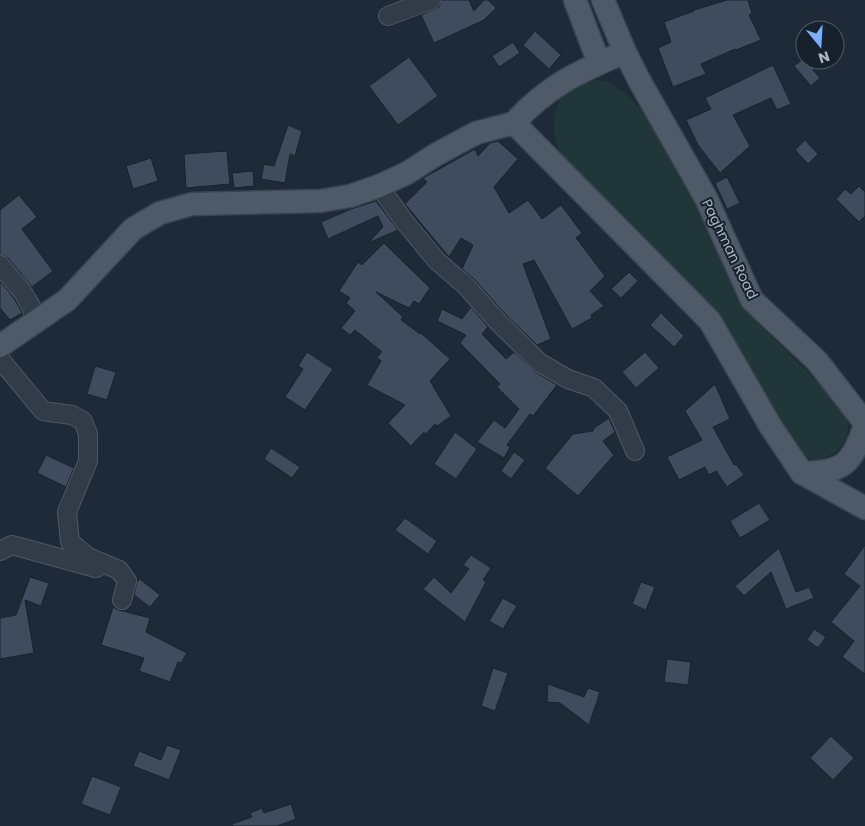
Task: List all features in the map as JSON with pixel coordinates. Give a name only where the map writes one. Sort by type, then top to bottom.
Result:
[{"type":"main road","points":[[575,0],[599,63]]},
{"type":"main road","name":"Paghman Road","points":[[603,0],[639,80],[706,198],[752,300],[817,361],[865,425]]},
{"type":"main road","points":[[0,346],[67,300],[133,229],[160,213],[192,204],[320,201],[350,196],[379,186],[476,133],[514,123],[526,110],[558,83],[625,52]]},
{"type":"main road","points":[[514,123],[710,321],[770,427],[802,473],[865,508]]},
{"type":"main road","points":[[802,473],[824,472],[846,464],[857,449],[865,425]]},
{"type":"street","points":[[388,16],[431,0]]},
{"type":"street","points":[[379,186],[404,221],[437,261],[466,286],[499,323],[540,363],[568,379],[594,388],[618,411],[635,451]]},
{"type":"street","points":[[0,265],[22,291],[32,308],[34,324]]},
{"type":"street","points":[[0,359],[43,411],[72,415],[83,421],[88,434],[88,461],[67,512],[70,542],[88,558],[119,570],[127,581],[122,600]]},
{"type":"street","points":[[0,551],[12,546],[91,567],[119,570]]},
{"type":"green space","points":[[597,80],[607,81],[625,93],[655,123],[726,259],[750,315],[840,404],[846,413],[848,424],[845,441],[834,453],[818,459],[809,459],[801,456],[794,449],[785,438],[766,406],[724,323],[691,287],[597,198],[562,155],[554,135],[554,120],[557,106],[563,94],[574,85]]},
{"type":"building","points":[[441,0],[469,0],[474,11],[484,0],[488,0],[496,8],[484,20],[434,43],[421,15],[439,7]]},
{"type":"building","points":[[727,0],[748,0],[752,13],[749,15],[761,40],[701,64],[706,74],[673,87],[658,48],[671,42],[664,22]]},
{"type":"building","points":[[535,31],[561,55],[549,69],[523,45]]},
{"type":"building","points":[[513,42],[520,53],[499,67],[492,56]]},
{"type":"building","points":[[409,57],[438,96],[398,125],[369,86]]},
{"type":"building","points":[[773,65],[791,104],[777,110],[771,98],[733,115],[750,146],[720,173],[698,145],[686,120],[711,109],[705,98]]},
{"type":"building","points":[[797,70],[813,70],[820,78],[811,86]]},
{"type":"building","points":[[288,125],[302,131],[295,156],[290,154],[285,183],[261,179],[264,164],[274,166]]},
{"type":"building","points":[[805,140],[818,154],[808,164],[795,150]]},
{"type":"building","points":[[498,141],[518,159],[494,187],[509,213],[528,200],[542,219],[561,205],[582,233],[576,238],[605,276],[590,291],[604,306],[591,315],[592,318],[572,329],[534,260],[523,264],[551,339],[537,345],[507,316],[474,279],[462,269],[473,245],[461,238],[449,257],[405,204],[427,182],[423,178],[475,149],[478,156],[490,143]]},
{"type":"building","points":[[227,151],[230,184],[186,188],[184,154]]},
{"type":"building","points":[[151,158],[158,181],[133,189],[126,166]]},
{"type":"building","points":[[253,171],[254,186],[234,188],[232,173]]},
{"type":"building","points":[[727,177],[740,203],[727,209],[715,183]]},
{"type":"building","points":[[859,186],[865,192],[865,216],[859,222],[836,199],[845,189],[851,194]]},
{"type":"building","points":[[19,195],[37,217],[22,229],[53,271],[32,287],[8,258],[0,255],[0,210]]},
{"type":"building","points":[[376,201],[398,230],[368,243],[383,227],[378,216],[328,239],[321,222]]},
{"type":"building","points":[[384,243],[430,288],[419,304],[414,301],[409,308],[376,292],[403,317],[401,320],[421,333],[450,359],[430,381],[451,416],[437,426],[435,424],[426,434],[424,432],[411,446],[388,423],[405,405],[367,385],[381,361],[377,357],[382,352],[355,330],[350,335],[341,328],[355,311],[346,303],[350,298],[339,291],[358,262],[362,265]]},
{"type":"building","points":[[629,272],[638,281],[621,298],[611,289]]},
{"type":"building","points":[[0,281],[22,312],[10,320],[0,308]]},
{"type":"building","points":[[471,307],[488,327],[482,334],[506,359],[514,352],[535,372],[557,385],[533,416],[530,414],[507,445],[510,447],[504,458],[477,442],[494,420],[505,428],[519,409],[497,387],[500,384],[460,343],[466,335],[437,321],[442,309],[462,319]]},
{"type":"building","points":[[661,313],[684,336],[674,347],[650,325]]},
{"type":"building","points":[[307,352],[333,369],[305,410],[285,397],[303,369],[298,366]]},
{"type":"building","points":[[645,352],[659,368],[636,388],[622,372]]},
{"type":"building","points":[[95,366],[116,372],[107,400],[87,394]]},
{"type":"building","points":[[715,384],[730,419],[713,427],[734,465],[736,464],[744,475],[727,487],[716,471],[709,475],[705,467],[679,480],[667,457],[702,440],[685,411]]},
{"type":"building","points":[[609,418],[615,432],[603,441],[614,455],[578,496],[545,468],[573,434],[593,431],[594,428]]},
{"type":"building","points":[[455,432],[477,449],[456,479],[434,464]]},
{"type":"building","points":[[271,448],[300,467],[292,478],[264,459]]},
{"type":"building","points":[[514,452],[525,460],[511,479],[501,471]]},
{"type":"building","points":[[46,455],[74,468],[66,487],[37,473]]},
{"type":"building","points":[[759,503],[770,520],[740,538],[730,521]]},
{"type":"building","points":[[405,518],[437,541],[428,554],[395,530]]},
{"type":"building","points":[[865,545],[865,674],[842,657],[854,641],[831,622],[860,586],[844,574]]},
{"type":"building","points":[[779,548],[796,592],[809,587],[814,598],[786,609],[771,572],[744,596],[735,586]]},
{"type":"building","points":[[471,555],[491,568],[483,580],[486,582],[465,622],[423,589],[434,577],[451,593],[469,569],[463,565]]},
{"type":"building","points":[[30,577],[49,583],[41,606],[25,600],[34,653],[0,659],[0,618],[16,615]]},
{"type":"building","points":[[140,579],[160,595],[150,607],[134,595],[137,582]]},
{"type":"building","points":[[641,582],[655,587],[646,610],[632,604]]},
{"type":"building","points":[[503,598],[517,606],[503,629],[489,621]]},
{"type":"building","points":[[113,607],[150,618],[146,632],[187,653],[181,663],[178,662],[170,682],[139,671],[144,658],[101,645]]},
{"type":"building","points":[[814,629],[826,637],[818,648],[807,640]]},
{"type":"building","points":[[667,659],[691,662],[688,685],[664,682]]},
{"type":"building","points":[[493,668],[508,673],[495,711],[481,706]]},
{"type":"building","points":[[548,684],[584,697],[588,688],[600,692],[589,725],[560,703],[547,702]]},
{"type":"building","points":[[831,736],[854,758],[833,780],[810,758]]},
{"type":"building","points":[[167,745],[181,750],[169,780],[133,766],[139,751],[161,760]]},
{"type":"building","points":[[92,776],[121,787],[110,815],[81,804]]},
{"type":"building","points":[[291,804],[296,819],[277,826],[233,826],[232,824],[252,817],[250,813],[262,808],[264,813]]}]
